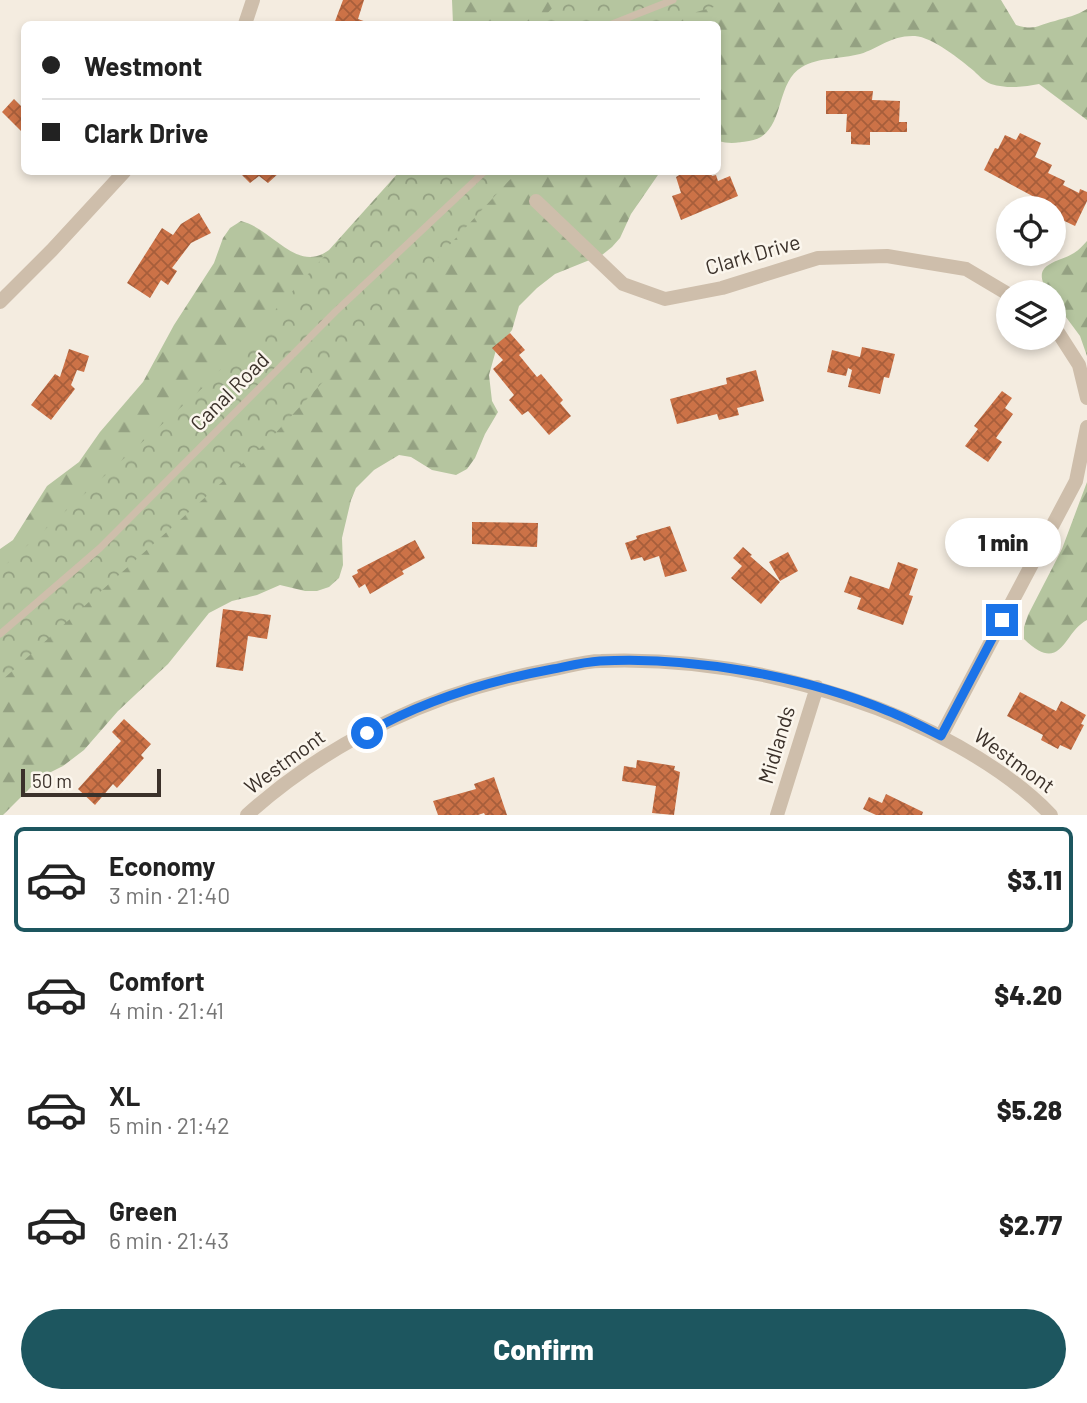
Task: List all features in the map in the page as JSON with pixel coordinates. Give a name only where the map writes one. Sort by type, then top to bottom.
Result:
[{"type":"street","points":[[246,21],[253,0]]},
{"type":"street","points":[[0,302],[121,175]]},
{"type":"street","name":"Clark Drive","points":[[536,201],[624,284],[665,299],[722,288],[818,258],[887,256],[966,269],[996,287]]},
{"type":"street","points":[[1066,345],[1079,365],[1087,398]]},
{"type":"street","points":[[941,736],[1076,481],[1087,427]]},
{"type":"street","name":"Westmont","points":[[247,815],[292,778],[388,721],[460,691],[533,673],[599,661],[673,663],[746,671],[817,687],[887,710],[941,736],[1022,790],[1051,815]]},
{"type":"street","name":"Midlands","points":[[777,815],[817,687]]},
{"type":"lane","points":[[620,21],[673,0]]},
{"type":"lane","name":"Canal Road","points":[[0,634],[100,548],[335,312],[481,175]]},
{"type":"green space","points":[[452,0],[1001,0],[1016,25],[1028,27],[1036,27],[1087,9],[1087,120],[1039,84],[1003,87],[991,84],[938,45],[922,37],[907,36],[860,54],[823,60],[802,67],[787,85],[775,119],[761,137],[749,141],[722,142],[721,21],[453,21]]},
{"type":"green space","points":[[560,0],[738,0],[665,21],[540,21]]},
{"type":"green space","points":[[396,175],[658,175],[612,247],[602,255],[555,274],[519,306],[512,330],[496,350],[489,375],[492,401],[498,412],[467,469],[456,475],[432,470],[411,457],[399,455],[374,470],[356,488],[351,500],[342,538],[343,565],[339,578],[329,587],[317,591],[280,585],[257,595],[232,601],[209,613],[168,664],[118,711],[84,750],[63,766],[41,777],[0,815],[0,549],[13,540],[47,486],[79,462],[100,432],[143,382],[174,325],[214,263],[223,238],[230,228],[241,221],[264,232],[285,248],[306,257],[317,256],[329,250]]},
{"type":"green space","points":[[399,175],[514,175],[270,439],[0,682],[0,570],[208,383]]},
{"type":"green space","points":[[1087,241],[1087,356],[1080,336],[1066,317],[1066,280],[1043,280],[1042,275],[1047,266],[1066,266],[1066,257]]},
{"type":"green space","points":[[1087,482],[1087,620],[1061,648],[1046,653],[1024,639],[1024,627],[1062,549]]},
{"type":"building","points":[[343,0],[364,0],[358,19],[364,21],[335,21]]},
{"type":"building","points":[[826,91],[873,91],[872,100],[900,101],[899,122],[907,122],[907,132],[870,132],[870,145],[851,144],[851,132],[846,132],[847,114],[826,114]]},
{"type":"building","points":[[14,99],[21,106],[21,131],[2,112]]},
{"type":"building","points":[[1020,133],[1041,143],[1035,157],[1052,165],[1048,173],[1065,181],[1063,185],[1079,193],[1080,189],[1087,192],[1087,201],[1075,226],[1066,222],[1066,196],[1032,196],[984,170],[1005,135],[1016,140]]},
{"type":"building","points":[[242,175],[277,175],[268,183],[259,176],[250,183]]},
{"type":"building","points":[[716,175],[718,181],[730,176],[738,196],[681,220],[672,196],[681,193],[676,177]]},
{"type":"building","points":[[199,213],[211,233],[191,243],[172,268],[177,271],[168,285],[161,280],[150,298],[127,283],[162,228],[173,235],[181,224]]},
{"type":"building","points":[[510,333],[525,350],[519,355],[537,377],[541,374],[563,400],[560,403],[571,416],[549,435],[528,411],[522,415],[509,400],[514,395],[493,369],[503,360],[492,348]]},
{"type":"building","points":[[862,347],[895,354],[889,378],[884,377],[880,394],[848,387],[852,370],[848,368],[846,376],[827,372],[832,350],[860,357]]},
{"type":"building","points":[[69,349],[89,356],[84,372],[77,370],[71,385],[75,389],[51,420],[31,405],[55,374],[60,377]]},
{"type":"building","points":[[756,370],[764,401],[737,408],[739,415],[719,420],[717,414],[677,424],[670,399],[727,384],[726,378]]},
{"type":"building","points":[[1002,391],[1012,398],[1005,408],[1013,414],[996,438],[1002,442],[988,462],[965,446],[978,429],[974,426]]},
{"type":"building","points":[[472,522],[538,523],[537,547],[472,544]]},
{"type":"building","points":[[670,526],[687,571],[665,577],[659,556],[644,561],[642,557],[631,560],[625,543],[637,539],[636,536]]},
{"type":"building","points":[[415,540],[425,558],[370,594],[365,584],[359,588],[352,576],[358,573],[357,570]]},
{"type":"building","points":[[743,547],[780,582],[761,604],[731,578],[742,566],[733,558]]},
{"type":"building","points":[[788,552],[798,571],[780,581],[769,562]]},
{"type":"building","points":[[898,562],[918,569],[909,595],[913,596],[903,625],[857,609],[861,598],[844,592],[850,576],[889,589]]},
{"type":"building","points":[[223,609],[271,615],[267,639],[248,636],[243,671],[216,667]]},
{"type":"building","points":[[1020,692],[1056,711],[1061,701],[1086,715],[1081,724],[1084,725],[1071,750],[1060,745],[1058,749],[1041,740],[1043,735],[1007,716]]},
{"type":"building","points":[[124,719],[151,744],[141,755],[144,758],[117,788],[113,784],[95,805],[78,789],[121,741],[112,732]]},
{"type":"building","points":[[637,760],[675,766],[674,770],[680,772],[674,815],[652,813],[656,786],[622,781],[624,766],[636,768]]},
{"type":"building","points":[[494,777],[507,815],[438,815],[433,801],[476,789],[474,784]]},
{"type":"building","points":[[886,794],[923,812],[922,815],[876,815],[863,809],[869,797],[882,803]]},
{"type":"route","points":[[367,733],[388,721],[460,691],[533,673],[599,661],[673,663],[746,671],[817,687],[887,710],[941,736],[1002,620]]}]
